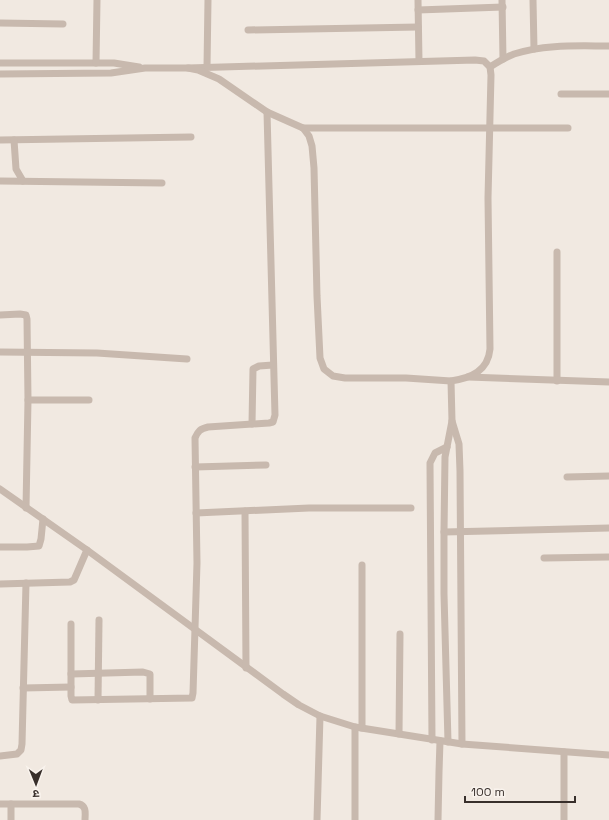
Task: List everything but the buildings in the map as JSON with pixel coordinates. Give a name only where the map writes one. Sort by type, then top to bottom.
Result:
[{"type":"street","points":[[96,63],[98,32],[97,0]]},
{"type":"street","points":[[207,67],[208,0]]},
{"type":"street","points":[[418,0],[420,61]]},
{"type":"street","points":[[533,0],[534,49]]},
{"type":"street","points":[[418,10],[502,4],[503,59]]},
{"type":"street","points":[[0,23],[63,24]]},
{"type":"street","points":[[248,30],[418,27]]},
{"type":"street","points":[[490,67],[503,59],[534,49],[549,47],[609,46]]},
{"type":"street","points":[[0,74],[111,73],[145,68],[420,61],[484,61],[490,67],[491,75],[488,198],[490,349],[489,358],[484,366],[468,377]]},
{"type":"street","points":[[0,63],[114,63],[145,68]]},
{"type":"street","points":[[188,68],[216,77],[267,112],[303,128],[568,128]]},
{"type":"street","points":[[562,94],[609,94]]},
{"type":"street","points":[[71,624],[72,700],[192,698],[196,632],[195,438],[202,428],[269,423],[273,422],[275,419],[267,112]]},
{"type":"street","points":[[303,128],[309,136],[312,146],[314,168],[317,304],[320,358],[324,369],[333,376],[345,378],[406,378],[451,381],[468,377],[609,382]]},
{"type":"street","points":[[0,140],[191,138]]},
{"type":"street","points":[[14,140],[16,170],[23,181]]},
{"type":"street","points":[[0,181],[162,183]]},
{"type":"street","points":[[557,252],[558,381]]},
{"type":"street","points":[[0,315],[20,314],[26,315],[27,319],[28,400],[26,508]]},
{"type":"street","points":[[0,352],[28,351],[97,353],[187,359]]},
{"type":"street","points":[[252,424],[254,370],[258,366],[273,365]]},
{"type":"street","points":[[438,820],[438,772],[444,742],[447,695],[444,532],[445,457],[452,421],[451,381]]},
{"type":"street","points":[[28,400],[89,400]]},
{"type":"street","points":[[452,421],[459,444],[462,744]]},
{"type":"street","points":[[432,740],[430,463],[435,453],[447,447]]},
{"type":"street","points":[[195,467],[266,465]]},
{"type":"street","points":[[567,477],[609,476]]},
{"type":"street","points":[[0,489],[87,550],[246,668],[283,694],[320,716],[359,728],[444,742],[609,755]]},
{"type":"street","points":[[196,514],[309,508],[411,508]]},
{"type":"street","points":[[245,511],[246,668]]},
{"type":"street","points":[[0,547],[38,546],[41,539],[43,519]]},
{"type":"street","points":[[444,532],[609,528]]},
{"type":"street","points":[[0,584],[70,582],[74,580],[87,550]]},
{"type":"street","points":[[544,558],[609,557]]},
{"type":"street","points":[[355,820],[359,728],[362,565]]},
{"type":"street","points":[[0,756],[17,754],[21,750],[22,744],[26,583]]},
{"type":"street","points":[[98,700],[99,620]]},
{"type":"street","points":[[399,734],[400,634]]},
{"type":"street","points":[[71,674],[148,673],[150,674],[150,699]]},
{"type":"street","points":[[23,688],[71,686]]},
{"type":"street","points":[[432,695],[447,695]]},
{"type":"street","points":[[317,820],[320,716]]},
{"type":"street","points":[[564,752],[564,820]]},
{"type":"street","points":[[0,804],[79,804],[83,805],[84,807],[85,820]]},
{"type":"street","points":[[11,804],[11,820]]}]
